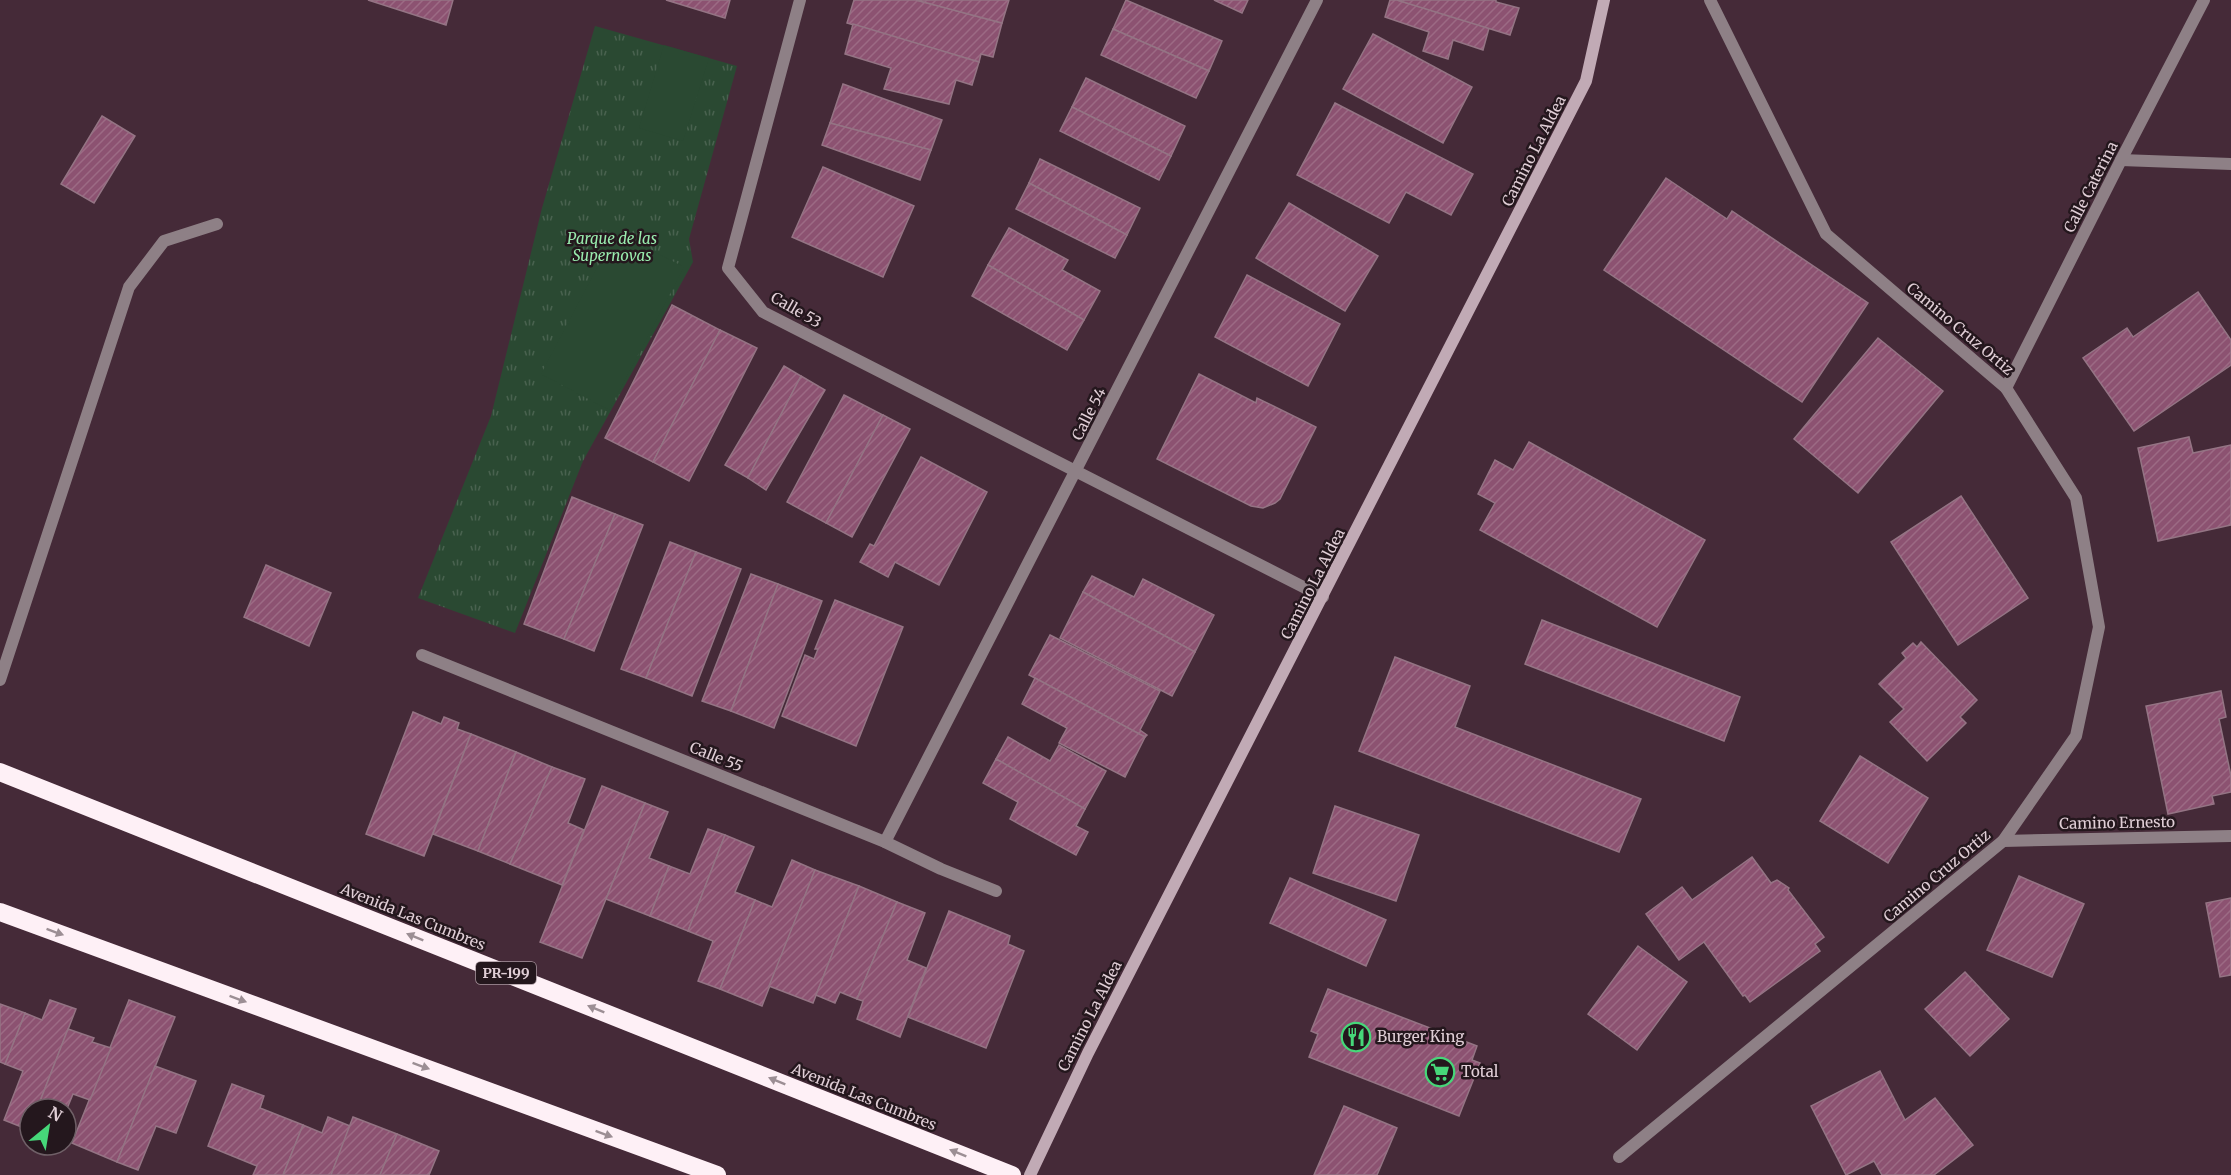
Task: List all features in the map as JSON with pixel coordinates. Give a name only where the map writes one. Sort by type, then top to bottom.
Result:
[{"type":"highway","name":"Avenida Las Cumbres","points":[[0,772],[1012,1175]]},
{"type":"highway","points":[[0,912],[717,1175]]},
{"type":"street","name":"Calle 53","points":[[800,0],[728,268],[763,312],[1076,473]]},
{"type":"street","name":"Calle 54","points":[[885,842],[1317,0]]},
{"type":"street","name":"Camino La Aldea","points":[[1030,1175],[1083,1063],[1586,81],[1604,0]]},
{"type":"street","name":"Camino Cruz Ortiz","points":[[1619,1157],[2003,841],[2076,736],[2099,627],[2076,498],[2006,388],[1826,234],[1710,0]]},
{"type":"street","name":"Calle Caterina","points":[[2006,388],[2204,0]]},
{"type":"street","points":[[2121,160],[2231,164]]},
{"type":"street","points":[[0,680],[129,287],[164,241],[217,224]]},
{"type":"street","points":[[1076,473],[1323,597]]},
{"type":"street","name":"Calle 55","points":[[422,655],[885,842],[941,869],[996,891]]},
{"type":"street","name":"Camino Ernesto","points":[[2003,841],[2231,836]]},
{"type":"green space","name":"Parque de las Supernovas","points":[[595,26],[737,66],[689,239],[693,262],[583,461],[515,633],[418,598],[491,416],[542,208]]},
{"type":"green space","points":[[664,45],[709,58],[683,141],[639,128]]},
{"type":"green space","points":[[616,232],[684,267],[609,410],[541,374]]},
{"type":"building","points":[[368,0],[453,0],[446,25]]},
{"type":"building","points":[[666,0],[730,0],[725,18]]},
{"type":"building","points":[[854,0],[916,0],[1002,23],[993,57],[981,54],[979,62],[847,23]]},
{"type":"building","points":[[916,0],[1009,0],[1002,23]]},
{"type":"building","points":[[1126,0],[1222,41],[1209,71],[1113,29]]},
{"type":"building","points":[[1214,0],[1248,0],[1242,13]]},
{"type":"building","points":[[1390,0],[1397,0],[1489,28],[1483,50],[1453,40],[1448,59],[1423,51],[1429,32],[1385,17]]},
{"type":"building","points":[[1397,0],[1496,0],[1496,2],[1519,8],[1510,35]]},
{"type":"building","points":[[853,24],[979,62],[972,85],[956,80],[949,104],[884,89],[891,68],[845,54]]},
{"type":"building","points":[[1113,29],[1209,71],[1196,98],[1101,55]]},
{"type":"building","points":[[1373,34],[1472,87],[1443,143],[1343,89]]},
{"type":"building","points":[[1086,78],[1185,126],[1171,156],[1072,107]]},
{"type":"building","points":[[843,84],[942,120],[931,150],[830,123]]},
{"type":"building","points":[[1335,103],[1473,174],[1451,215],[1406,192],[1389,223],[1297,175]]},
{"type":"building","points":[[1072,107],[1171,156],[1159,180],[1060,131]]},
{"type":"building","points":[[102,116],[135,136],[94,203],[61,184]]},
{"type":"building","points":[[830,123],[931,150],[920,180],[822,145]]},
{"type":"building","points":[[1040,159],[1140,208],[1127,235],[1029,183]]},
{"type":"building","points":[[823,167],[914,206],[883,277],[792,237]]},
{"type":"building","points":[[1666,178],[1727,219],[1732,211],[1868,303],[1802,402],[1604,270]]},
{"type":"building","points":[[1029,183],[1127,235],[1115,258],[1016,209]]},
{"type":"building","points":[[1289,203],[1378,256],[1345,311],[1256,258]]},
{"type":"building","points":[[1009,228],[1068,260],[1062,270],[1100,291],[1084,320],[988,265]]},
{"type":"building","points":[[988,265],[1084,320],[1067,350],[972,296]]},
{"type":"building","points":[[1247,275],[1340,324],[1308,386],[1215,337]]},
{"type":"building","points":[[2198,292],[2231,340],[2231,365],[2134,431],[2083,358],[2127,328],[2133,337]]},
{"type":"building","points":[[672,305],[720,330],[653,462],[605,438]]},
{"type":"building","points":[[720,330],[757,348],[689,481],[653,462]]},
{"type":"building","points":[[1878,338],[1943,391],[1858,493],[1794,439]]},
{"type":"building","points":[[784,366],[801,376],[748,478],[725,465]]},
{"type":"building","points":[[1199,374],[1256,403],[1257,398],[1316,427],[1280,499],[1275,503],[1263,508],[1251,506],[1157,459]]},
{"type":"building","points":[[801,376],[825,390],[766,490],[748,478]]},
{"type":"building","points":[[844,395],[883,415],[826,523],[787,502]]},
{"type":"building","points":[[883,415],[910,429],[852,537],[826,523]]},
{"type":"building","points":[[2189,437],[2193,453],[2231,445],[2231,525],[2158,541],[2138,448]]},
{"type":"building","points":[[1529,442],[1705,540],[1657,627],[1480,530],[1495,503],[1478,494],[1495,460],[1513,470]]},
{"type":"building","points":[[921,457],[987,492],[939,585],[895,562],[888,577],[860,562],[870,544],[874,546]]},
{"type":"building","points":[[1961,496],[2028,598],[1958,645],[1891,542]]},
{"type":"building","points":[[572,497],[615,514],[564,639],[524,624]]},
{"type":"building","points":[[615,514],[643,525],[594,651],[564,639]]},
{"type":"building","points":[[670,542],[696,552],[646,678],[621,669]]},
{"type":"building","points":[[696,552],[741,569],[692,696],[646,678]]},
{"type":"building","points":[[266,565],[331,593],[309,646],[244,617]]},
{"type":"building","points":[[751,574],[778,584],[731,711],[702,701]]},
{"type":"building","points":[[1092,576],[1134,597],[1143,579],[1214,615],[1195,652],[1083,592]]},
{"type":"building","points":[[778,584],[822,601],[774,728],[731,711]]},
{"type":"building","points":[[1083,592],[1195,652],[1172,696],[1060,638]]},
{"type":"building","points":[[835,600],[903,627],[856,746],[782,716],[805,655],[814,659],[818,649],[815,649]]},
{"type":"building","points":[[1542,620],[1740,697],[1724,741],[1525,664]]},
{"type":"building","points":[[1050,635],[1160,691],[1140,730],[1147,735],[1145,737],[1029,675]]},
{"type":"building","points":[[1921,642],[1977,700],[1960,717],[1966,723],[1927,761],[1890,722],[1904,709],[1879,684],[1906,658],[1902,653],[1913,643],[1917,647]]},
{"type":"building","points":[[1395,657],[1470,686],[1455,727],[1641,799],[1619,852],[1359,751]]},
{"type":"building","points":[[1035,678],[1145,737],[1125,777],[1059,743],[1067,728],[1022,704]]},
{"type":"building","points":[[2221,691],[2226,717],[2219,719],[2231,776],[2231,792],[2212,796],[2214,804],[2168,814],[2146,706]]},
{"type":"building","points":[[413,712],[441,724],[444,717],[459,723],[457,729],[471,734],[424,856],[366,834]]},
{"type":"building","points":[[471,734],[516,752],[478,851],[433,834]]},
{"type":"building","points":[[1008,737],[1050,761],[1059,745],[1106,771],[1085,809],[996,759]]},
{"type":"building","points":[[516,752],[552,767],[510,864],[478,851]]},
{"type":"building","points":[[1860,756],[1928,798],[1888,863],[1820,821]]},
{"type":"building","points":[[996,759],[1085,809],[1076,826],[1088,832],[1076,855],[1010,819],[1018,802],[983,783]]},
{"type":"building","points":[[552,767],[585,779],[568,823],[584,830],[562,885],[510,864]]},
{"type":"building","points":[[602,786],[645,803],[582,958],[540,942]]},
{"type":"building","points":[[645,803],[668,812],[649,858],[669,866],[650,916],[606,899]]},
{"type":"building","points":[[1335,806],[1419,835],[1396,901],[1313,873]]},
{"type":"building","points":[[708,829],[725,835],[688,931],[650,916],[669,866],[690,874]]},
{"type":"building","points":[[725,835],[754,847],[735,892],[755,900],[720,989],[698,981],[713,941],[688,931]]},
{"type":"building","points":[[1752,857],[1771,883],[1777,880],[1789,888],[1788,890],[1824,937],[1815,944],[1820,951],[1750,1002],[1745,995],[1743,996],[1704,942],[1679,960],[1646,914],[1682,887],[1692,900]]},
{"type":"building","points":[[792,860],[815,870],[762,1006],[720,989],[755,900],[772,907]]},
{"type":"building","points":[[815,870],[859,886],[813,1003],[769,986]]},
{"type":"building","points":[[2019,876],[2084,904],[2052,977],[1987,950]]},
{"type":"building","points":[[1290,878],[1386,920],[1366,966],[1270,923]]},
{"type":"building","points":[[859,886],[897,902],[857,999],[840,992],[835,1003],[816,995]]},
{"type":"building","points":[[2231,898],[2231,975],[2220,977],[2206,903]]},
{"type":"building","points":[[897,902],[925,913],[907,960],[926,968],[900,1037],[857,1019],[863,1001],[857,999]]},
{"type":"building","points":[[949,911],[1010,936],[1008,944],[1024,951],[986,1048],[908,1017]]},
{"type":"building","points":[[1638,946],[1687,982],[1637,1050],[1588,1014]]},
{"type":"building","points":[[1965,972],[2009,1019],[1970,1056],[1925,1009]]},
{"type":"building","points":[[1328,989],[1477,1046],[1472,1060],[1480,1063],[1459,1116],[1309,1057],[1318,1034],[1311,1031]]},
{"type":"building","points":[[50,1000],[76,1009],[42,1097],[18,1097],[18,1126],[4,1120],[23,1071],[5,1064],[25,1013],[42,1020]]},
{"type":"building","points":[[129,1000],[175,1017],[117,1162],[78,1146],[78,1128]]},
{"type":"building","points":[[0,1004],[25,1013],[5,1064],[0,1062]]},
{"type":"building","points":[[68,1029],[94,1038],[92,1042],[111,1048],[90,1100],[73,1094],[72,1097],[42,1097]]},
{"type":"building","points":[[155,1066],[196,1081],[176,1133],[156,1126],[138,1170],[117,1162]]},
{"type":"building","points":[[1880,1071],[1905,1120],[1935,1098],[1973,1145],[1934,1175],[1882,1175],[1874,1161],[1846,1175],[1811,1106]]},
{"type":"building","points":[[232,1084],[264,1096],[260,1108],[303,1125],[283,1175],[253,1175],[257,1166],[208,1146]]},
{"type":"building","points":[[1344,1106],[1397,1128],[1377,1175],[1314,1175]]},
{"type":"building","points":[[328,1117],[350,1126],[331,1175],[283,1175],[303,1125],[322,1133]]},
{"type":"building","points":[[353,1117],[397,1134],[380,1175],[331,1175]]},
{"type":"building","points":[[397,1134],[439,1151],[429,1175],[380,1175]]},
{"type":"place","name":"Burger King","points":[[1356,1037]]},
{"type":"place","name":"Total","points":[[1440,1072]]}]
